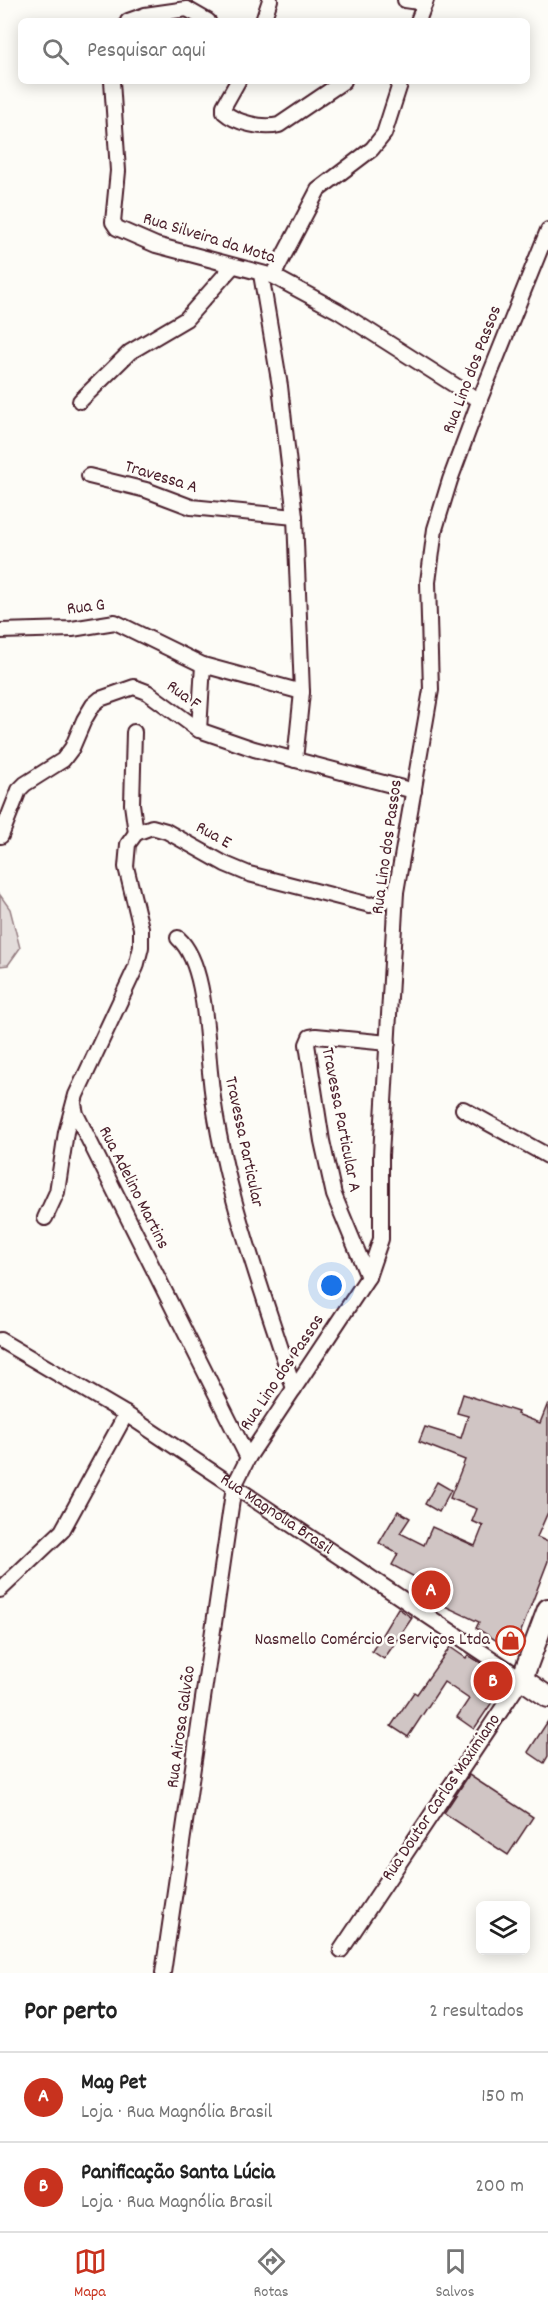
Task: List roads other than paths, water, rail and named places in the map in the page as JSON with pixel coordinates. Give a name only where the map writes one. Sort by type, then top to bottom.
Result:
[{"type":"main road","name":"Rua Doutor Carlos Maximiano","points":[[522,1679],[548,1609]]},
{"type":"main road","name":"Rua Magnólia Brasil","points":[[522,1679],[548,1697]]},
{"type":"street","points":[[264,18],[270,0]]},
{"type":"street","points":[[405,0],[425,2],[419,18]]},
{"type":"street","points":[[136,18],[189,5],[204,18]]},
{"type":"street","name":"Rua Silveira da Mota","points":[[112,84],[118,171],[114,225],[156,245],[267,275],[338,311],[470,395],[480,399]]},
{"type":"street","points":[[236,84],[224,106],[224,112],[230,117],[266,127],[279,125],[340,84]]},
{"type":"street","points":[[295,760],[302,692],[295,517],[267,275],[318,190],[372,148],[384,134],[400,84]]},
{"type":"street","name":"Rua Lino dos Passos","points":[[234,1486],[248,1458],[368,1277],[381,1239],[381,1155],[396,892],[431,690],[428,582],[435,529],[450,480],[480,399],[548,230]]},
{"type":"street","points":[[80,401],[130,352],[186,319],[232,267]]},
{"type":"street","name":"Travessa A","points":[[89,476],[146,490],[191,507],[295,517]]},
{"type":"street","name":"Rua G","points":[[0,631],[72,629],[115,622],[203,665],[302,692]]},
{"type":"street","points":[[200,730],[203,665]]},
{"type":"street","name":"Rua F","points":[[1,836],[19,790],[63,760],[72,748],[84,720],[100,699],[134,687],[147,692],[200,730],[295,760],[414,791]]},
{"type":"street","points":[[45,1218],[57,1192],[66,1132],[76,1095],[136,967],[141,946],[141,928],[126,867],[128,844],[136,833],[132,804],[134,732]]},
{"type":"street","name":"Rua E","points":[[136,833],[152,827],[166,831],[225,864],[249,874],[370,905]]},
{"type":"street","points":[[370,905],[380,903],[396,892]]},
{"type":"street","points":[[370,905],[394,929]]},
{"type":"street","name":"Travessa Particular","points":[[178,938],[190,952],[197,968],[213,1103],[230,1188],[294,1389]]},
{"type":"street","name":"Travessa Particular A","points":[[368,1277],[334,1195],[322,1141],[307,1044],[310,1037],[316,1036],[388,1043]]},
{"type":"street","name":"Rua Adelino Martins","points":[[74,1104],[76,1114],[248,1458]]},
{"type":"street","points":[[464,1109],[548,1156]]},
{"type":"street","name":"Rua Magnólia Brasil","points":[[0,1340],[126,1414],[522,1679]]},
{"type":"street","points":[[0,1590],[62,1531],[126,1414]]},
{"type":"street","name":"Rua Airosa Galvão","points":[[163,1973],[234,1486]]},
{"type":"street","name":"Rua Doutor Carlos Maximiano","points":[[341,1950],[522,1679]]},
{"type":"place","name":"Mag Pet","points":[[431,1590]]},
{"type":"place","name":"Nasmello Comércio e Serviços Ltda","points":[[511,1640]]},
{"type":"place","name":"Panificação Santa Lúcia","points":[[493,1681]]}]
